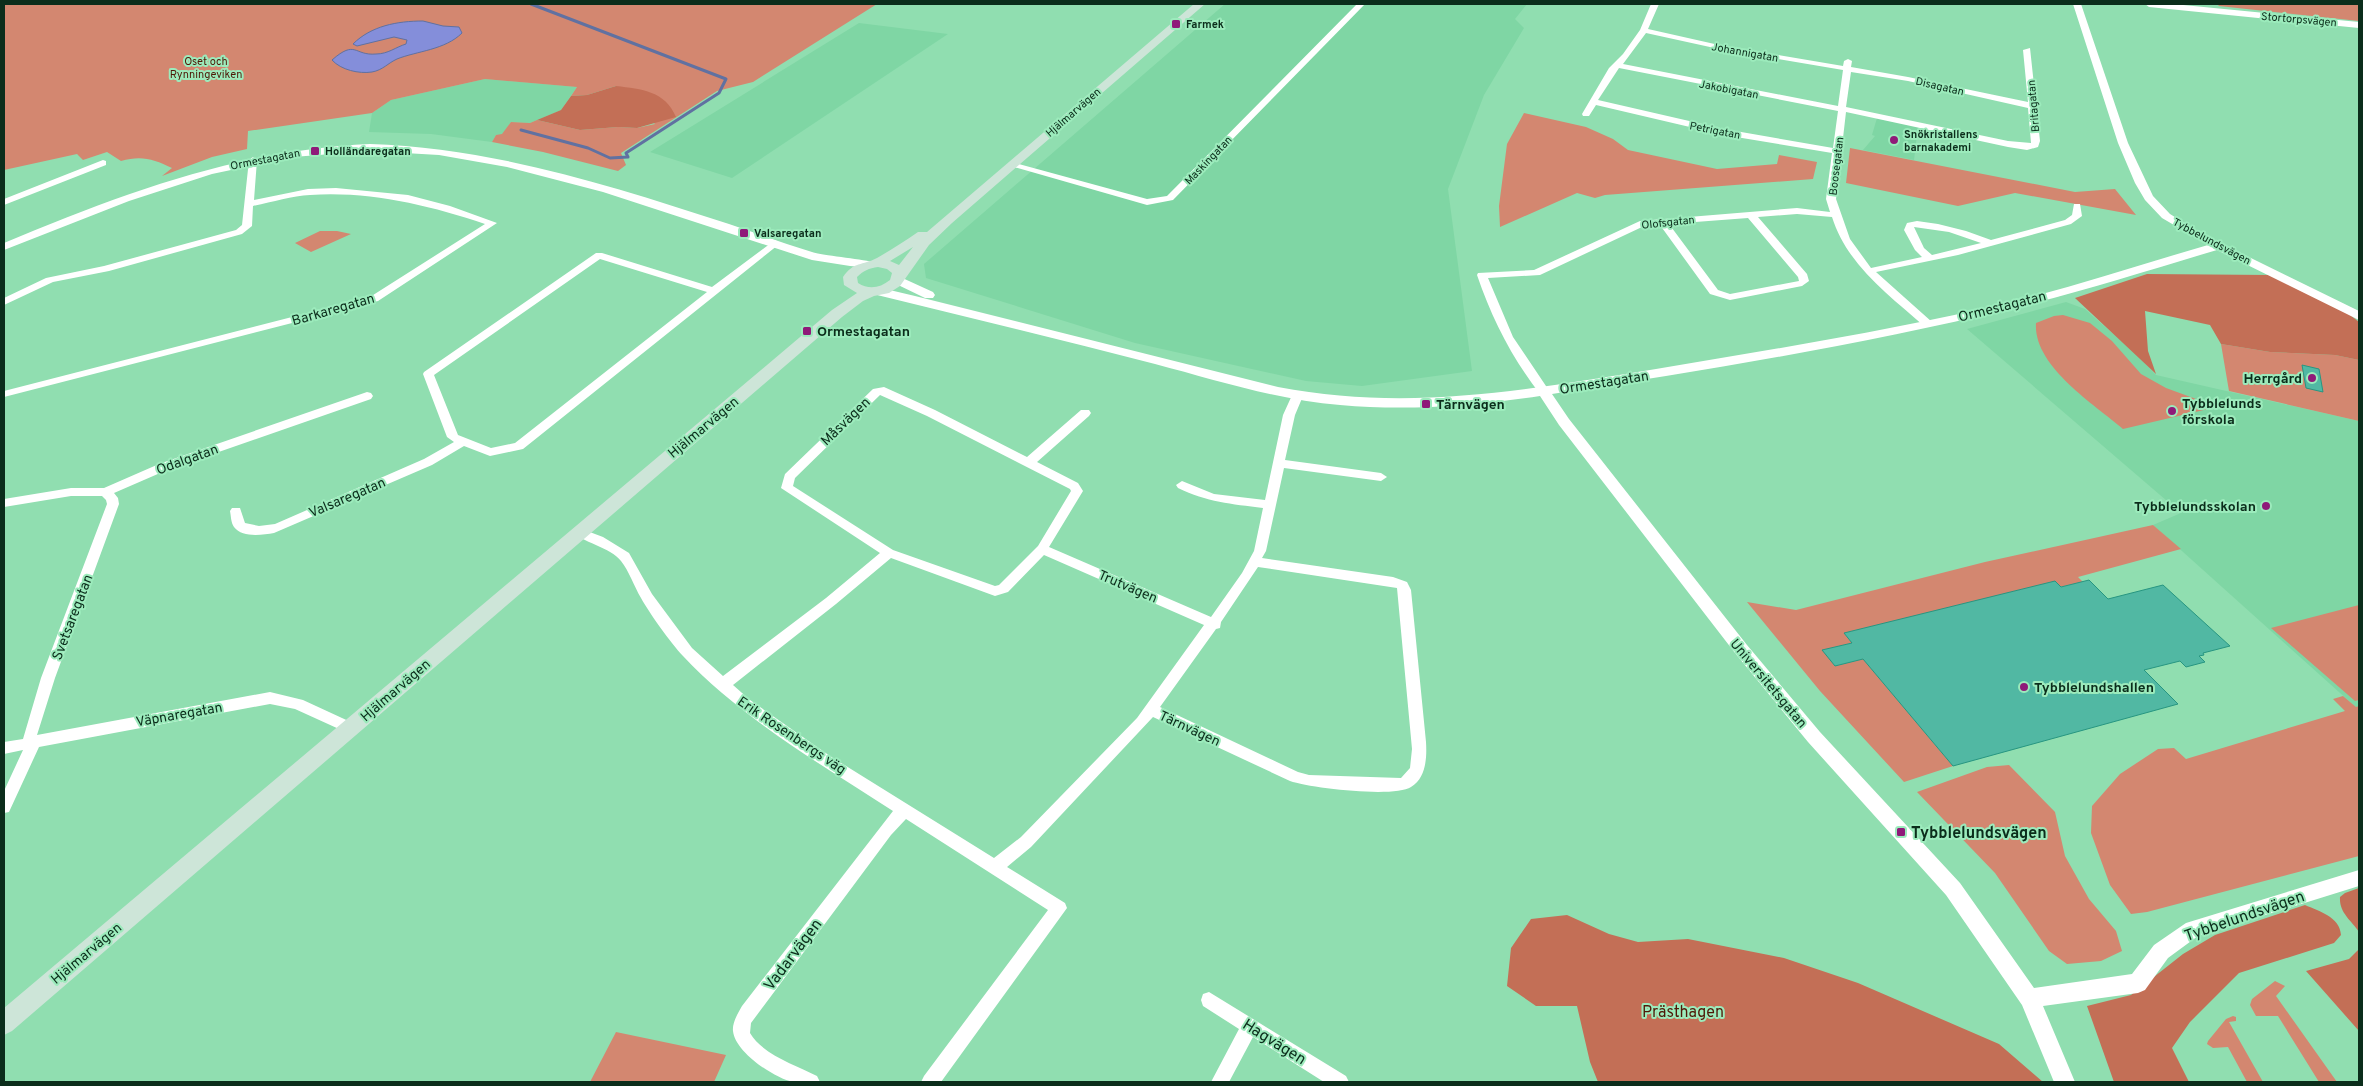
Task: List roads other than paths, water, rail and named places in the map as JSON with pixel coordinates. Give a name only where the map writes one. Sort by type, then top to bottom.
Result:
[{"type":"main road","name":"Hjälmarvägen","points":[[4,1023],[847,305],[889,287],[899,277],[915,253],[947,220],[1200,4]]},
{"type":"main road","name":"Hjälmarvägen","points":[[785,357],[859,268],[875,264],[947,220]]},
{"type":"main road","points":[[875,264],[892,266],[899,277]]},
{"type":"main road","points":[[850,280],[858,290],[874,292]]},
{"type":"street","name":"Maskingatan","points":[[1011,165],[1147,202],[1170,198],[1362,4]]},
{"type":"street","points":[[1586,114],[1617,65],[1644,30],[1655,4]]},
{"type":"street","name":"Tybbelundsvägen","points":[[2077,4],[2124,143],[2148,198],[2166,216],[2180,226],[2359,316]]},
{"type":"street","name":"Stortorpsvägen","points":[[2149,4],[2359,25]]},
{"type":"street","name":"Johannigatan","points":[[1644,30],[1719,47],[1847,65]]},
{"type":"street","name":"Britagatan","points":[[1842,109],[2027,147],[2035,145],[2027,50]]},
{"type":"street","name":"Jakobigatan","points":[[1617,65],[1745,92],[1842,109]]},
{"type":"street","name":"Disagatan","points":[[1847,65],[2033,106]]},
{"type":"street","name":"Boosegatan","points":[[1847,65],[1831,199],[1834,215],[1842,236],[1869,271],[1928,324]]},
{"type":"street","name":"Petrigatan","points":[[1594,102],[1730,133],[1838,151]]},
{"type":"street","name":"Ormestagatan","points":[[4,247],[194,175],[253,160],[305,152],[398,148],[473,157],[559,175],[826,260],[843,269],[850,280]]},
{"type":"street","points":[[4,302],[50,280],[106,269],[228,237],[247,226],[253,160]]},
{"type":"street","points":[[4,202],[103,163]]},
{"type":"street","name":"Barkaregatan","points":[[4,394],[374,299],[492,223],[447,208],[408,198],[336,191],[308,192],[249,204]]},
{"type":"street","points":[[1869,271],[1930,258],[2068,222],[2077,216],[2077,206]]},
{"type":"street","name":"Olofsgatan","points":[[1482,275],[1536,273],[1637,226],[1662,222],[1802,211],[1834,215]]},
{"type":"street","points":[[1662,222],[1714,292],[1720,296],[1730,297],[1802,283],[1803,276],[1751,215]]},
{"type":"street","points":[[1930,258],[1920,250],[1909,230],[1910,225],[1921,224],[1979,236],[1989,243]]},
{"type":"street","points":[[714,291],[599,255],[428,374],[452,436],[490,452],[519,446],[775,243]]},
{"type":"street","name":"Ormestagatan","points":[[899,277],[914,290],[987,316],[1042,332],[1297,396],[1345,402],[1418,404],[1544,392],[1714,364],[1928,324],[2016,304],[2218,246]]},
{"type":"street","name":"Ormestagatan","points":[[826,260],[875,264]]},
{"type":"street","name":"Universitetsgatan","points":[[1482,275],[1506,334],[1530,375],[1564,422],[1741,649],[1814,737],[1953,889],[2029,998],[2065,1082]]},
{"type":"street","name":"Ormestagatan","points":[[874,292],[987,316]]},
{"type":"street","name":"Måsvägen","points":[[877,391],[884,392],[930,413],[1028,463],[1074,486],[1077,491],[1042,549],[1003,589],[995,591],[889,553],[787,488],[789,476],[877,391]]},
{"type":"street","name":"Odalgatan","points":[[4,503],[71,492],[105,492],[162,467],[367,396]]},
{"type":"street","name":"Tärnvägen","points":[[995,866],[1026,842],[1152,710],[1215,624],[1256,562],[1289,415],[1297,396]]},
{"type":"street","points":[[1028,463],[1085,413]]},
{"type":"street","name":"Valsaregatan","points":[[236,511],[239,525],[249,531],[263,531],[280,526],[428,462],[464,441]]},
{"type":"street","points":[[1279,463],[1381,477]]},
{"type":"street","points":[[1182,485],[1203,496],[1270,505]]},
{"type":"street","name":"Svetsaregatan","points":[[34,742],[29,737],[35,717],[62,638],[95,556],[113,504],[112,498],[105,492]]},
{"type":"street","name":"Erik Rosenbergs väg","points":[[579,532],[599,540],[625,556],[647,597],[687,652],[722,685],[768,722],[995,866]]},
{"type":"street","name":"Trutvägen","points":[[1042,549],[1215,624]]},
{"type":"street","points":[[722,685],[831,601],[889,553]]},
{"type":"street","name":"Tärnvägen","points":[[1152,710],[1295,777],[1309,781],[1400,786],[1408,783],[1415,775],[1420,763],[1419,742],[1405,590],[1402,585],[1393,582],[1256,562]]},
{"type":"street","name":"Väpnaregatan","points":[[4,748],[270,698],[298,704],[318,711],[350,728]]},
{"type":"street","points":[[4,807],[34,742]]},
{"type":"street","name":"Vadarvägen","points":[[811,1082],[754,1052],[745,1042],[741,1032],[742,1023],[748,1012],[868,853],[905,809]]},
{"type":"street","points":[[930,1082],[1059,908],[995,866]]},
{"type":"street","name":"Tybbelundsvägen","points":[[2029,998],[2138,983],[2152,959],[2170,943],[2193,929],[2359,878]]},
{"type":"street","name":"Hagvägen","points":[[1209,1000],[1340,1082]]},
{"type":"street","points":[[1220,1082],[1250,1026]]},
{"type":"water","points":[[423,21],[443,26],[459,27],[462,33],[439,47],[405,56],[372,72],[350,70],[332,60],[346,50],[351,49],[363,53],[380,54],[406,44],[407,40],[394,37],[357,46],[353,44],[368,33],[385,26]]},
{"type":"waterway","points":[[521,130],[588,148],[610,158],[628,157],[626,153],[719,93],[726,79],[531,4]]},
{"type":"place","name":"Farmek","points":[[1176,24]]},
{"type":"place","name":"Snökristallens barnakademi","points":[[1894,140]]},
{"type":"place","name":"Holländaregatan","points":[[315,151]]},
{"type":"place","name":"Valsaregatan","points":[[744,233]]},
{"type":"place","name":"Ormestagatan","points":[[807,331]]},
{"type":"place","name":"Herrgård","points":[[2312,378]]},
{"type":"place","name":"Tärnvägen","points":[[1426,404]]},
{"type":"place","name":"Tybblelunds förskola","points":[[2172,411]]},
{"type":"place","name":"Tybblelundsskolan","points":[[2266,506]]},
{"type":"place","name":"Tybblelundshallen","points":[[2024,687]]},
{"type":"place","name":"Tybblelundsvägen","points":[[1901,832]]},
{"type":"park label","name":"Oset och Rynningeviken","points":[[206,67]]},
{"type":"park label","name":"Prästhagen","points":[[1683,1011]]}]
